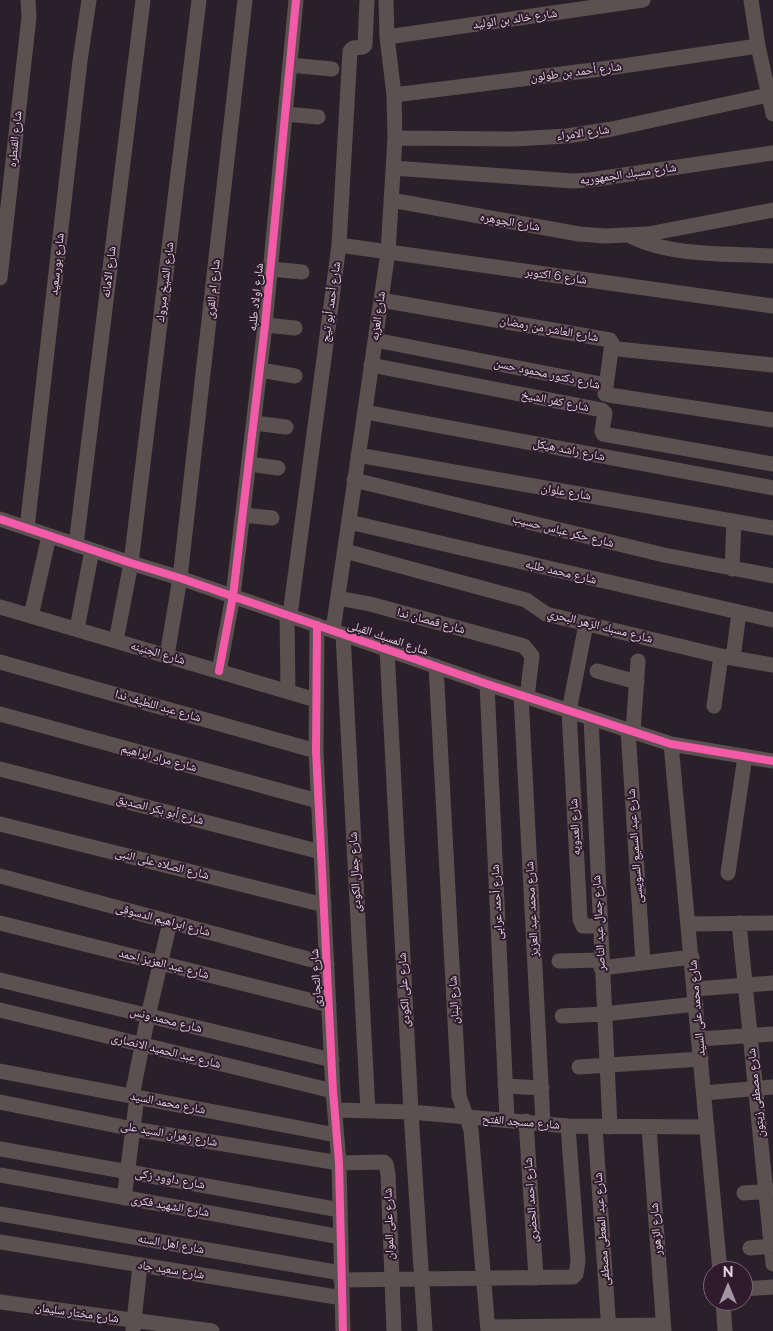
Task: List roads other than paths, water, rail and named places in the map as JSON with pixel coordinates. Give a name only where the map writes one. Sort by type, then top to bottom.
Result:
[{"type":"street","name":"شارع القنطره","points":[[0,278],[29,17],[28,0]]},
{"type":"street","name":"شارع بورسعيد","points":[[27,528],[80,61],[89,0]]},
{"type":"street","name":"شارع الامانه","points":[[76,545],[142,0]]},
{"type":"street","name":"شارع الشيخ مبروك","points":[[116,641],[131,563],[199,0]]},
{"type":"street","name":"شارع ام القرى","points":[[167,656],[180,578],[245,0]]},
{"type":"street","name":"شارع اولاد طلبه","points":[[219,671],[233,596],[254,423],[296,0]]},
{"type":"street","name":"شارع أحمد أبو تيج","points":[[288,691],[288,615],[339,245],[350,51],[365,45],[367,0]]},
{"type":"street","name":"شارع العزبه","points":[[338,632],[338,598],[388,252],[395,138],[394,95],[387,37],[386,0]]},
{"type":"street","name":"شارع خالد بن الوليد","points":[[387,37],[643,0]]},
{"type":"street","points":[[751,0],[758,46],[773,114]]},
{"type":"street","name":"شارع أحمد بن طولون","points":[[394,95],[609,68],[758,46]]},
{"type":"street","points":[[290,65],[332,69]]},
{"type":"street","name":"شارع الامراء","points":[[395,138],[514,139],[567,136],[612,129],[768,95]]},
{"type":"street","points":[[285,114],[318,117]]},
{"type":"street","name":"شارع مسبك الجمهوريه","points":[[394,168],[573,181],[773,154]]},
{"type":"street","name":"شارع الجوهره","points":[[391,200],[579,234],[630,236],[666,231],[773,210]]},
{"type":"street","name":"شارع الجوهره","points":[[630,236],[653,245],[678,251],[773,256]]},
{"type":"street","name":"شارع 6 اكتوبر","points":[[339,245],[773,306]]},
{"type":"street","points":[[270,269],[302,272]]},
{"type":"street","name":"شارع العاشر من رمضان","points":[[381,300],[610,340],[614,347],[618,349],[773,365]]},
{"type":"street","points":[[265,326],[294,328]]},
{"type":"street","name":"شارع دكتور محمود حسن","points":[[375,340],[601,384],[610,395],[773,420]]},
{"type":"street","points":[[603,410],[612,343]]},
{"type":"street","name":"شارع كفر الشيخ","points":[[372,365],[603,410],[605,413],[603,434],[773,464]]},
{"type":"street","points":[[260,370],[294,376]]},
{"type":"street","name":"شارع راشد هيكل","points":[[364,412],[773,488]]},
{"type":"street","points":[[254,423],[286,427]]},
{"type":"street","name":"شارع علوان","points":[[358,455],[773,528]]},
{"type":"street","points":[[249,464],[278,468]]},
{"type":"street","name":"شارع حكر عباس حسيب","points":[[354,480],[664,555],[773,576]]},
{"type":"street","points":[[243,515],[272,518]]},
{"type":"street","name":"شارع المسبك القبلى","points":[[0,520],[180,578],[486,684],[671,744],[773,761]]},
{"type":"street","points":[[732,569],[734,521]]},
{"type":"street","name":"شارع محمد طلبه","points":[[349,522],[773,620]]},
{"type":"street","points":[[31,616],[50,536]]},
{"type":"street","points":[[77,629],[92,550]]},
{"type":"street","name":"شارع مسبك الزهر البحري","points":[[345,551],[526,600],[546,614],[727,657],[773,665]]},
{"type":"street","name":"شارع قمصان ندا","points":[[338,598],[370,604],[524,646]]},
{"type":"street","name":"شارع الجنينه","points":[[0,606],[316,700]]},
{"type":"street","points":[[714,706],[739,613]]},
{"type":"street","name":"شارع التجارى","points":[[317,624],[316,750],[333,1091],[339,1163],[343,1331]]},
{"type":"street","points":[[569,710],[586,624]]},
{"type":"street","name":"شارع جمال الكودى","points":[[338,632],[368,1111]]},
{"type":"street","name":"شارع محمد عبد العزيز","points":[[524,646],[530,652],[532,660],[524,696],[543,1123]]},
{"type":"street","name":"شارع على الكودى","points":[[387,649],[411,1112],[426,1331]]},
{"type":"street","name":"شارع عبد السميع السويسى","points":[[638,661],[630,731],[643,962]]},
{"type":"street","name":"شارع عبد اللطيف ندا","points":[[0,662],[316,750]]},
{"type":"street","name":"شارع البنان","points":[[436,666],[459,1096],[471,1130],[488,1329]]},
{"type":"street","points":[[598,671],[637,682]]},
{"type":"street","name":"شارع أحمد عرابى","points":[[486,684],[507,1120]]},
{"type":"street","name":"شارع العدويه","points":[[569,710],[580,919],[582,926],[599,926]]},
{"type":"street","name":"شارع مراد ابراهيم","points":[[0,714],[318,801]]},
{"type":"street","name":"شارع جمال عبد الناصر","points":[[591,718],[606,1065],[602,1127]]},
{"type":"street","name":"شارع محمد على السيد","points":[[671,744],[719,1261]]},
{"type":"street","points":[[728,873],[745,756]]},
{"type":"street","name":"شارع أبو بكر الصديق","points":[[0,769],[321,852]]},
{"type":"street","name":"شارع الصلاه على النبى","points":[[0,824],[324,905]]},
{"type":"street","name":"شارع ابراهيم الدسوقى","points":[[0,876],[327,964]]},
{"type":"street","points":[[124,1198],[142,1045],[170,922]]},
{"type":"street","name":"شارع عبد العزيز احمد","points":[[0,923],[329,1005]]},
{"type":"street","name":"شارع مصطفى زيتون","points":[[739,923],[755,1089],[767,1143],[773,1264]]},
{"type":"street","points":[[689,924],[773,924]]},
{"type":"street","points":[[559,961],[601,964],[692,957]]},
{"type":"street","name":"شارع محمد ونس","points":[[0,980],[332,1060]]},
{"type":"street","points":[[695,988],[773,983]]},
{"type":"street","points":[[562,1016],[604,1014],[696,1004]]},
{"type":"street","name":"شارع عبد الحميد الانصارى","points":[[0,1010],[333,1091]]},
{"type":"street","points":[[699,1038],[773,1034]]},
{"type":"street","points":[[579,1067],[701,1059]]},
{"type":"street","name":"شارع محمد السيد","points":[[0,1071],[336,1135]]},
{"type":"street","points":[[505,1086],[542,1088]]},
{"type":"street","points":[[704,1093],[773,1088]]},
{"type":"street","name":"شارع زهران السيد على","points":[[0,1102],[133,1128],[339,1163]]},
{"type":"street","name":"شارع مسجد الفتح","points":[[335,1110],[411,1112],[568,1126],[707,1127]]},
{"type":"street","name":"شارع احمد الحضرى","points":[[526,1121],[536,1278]]},
{"type":"street","name":"شارع اهل السنه","points":[[0,1214],[341,1277],[423,1280],[573,1277],[576,1274],[578,1261],[568,1126]]},
{"type":"street","name":"شارع عبد المعطى مصطفى","points":[[602,1127],[609,1328]]},
{"type":"street","name":"شارع الزهور","points":[[649,1128],[663,1328]]},
{"type":"street","name":"شارع داوود زكى","points":[[0,1149],[340,1210]]},
{"type":"street","name":"شارع على الموان","points":[[339,1163],[379,1161],[386,1164],[394,1331]]},
{"type":"street","name":"شارع الشهيد فكرى","points":[[0,1175],[341,1237]]},
{"type":"street","points":[[744,1194],[769,1192]]},
{"type":"street","name":"شارع سعيد جاد","points":[[0,1242],[342,1298]]},
{"type":"street","points":[[750,1248],[772,1246]]},
{"type":"street","points":[[134,1326],[140,1265]]},
{"type":"street","points":[[753,1288],[773,1287]]},
{"type":"street","name":"شارع مختار سليمان","points":[[0,1302],[134,1326],[212,1331]]},
{"type":"street","points":[[723,1311],[725,1331]]},
{"type":"street","points":[[488,1329],[663,1328]]}]
